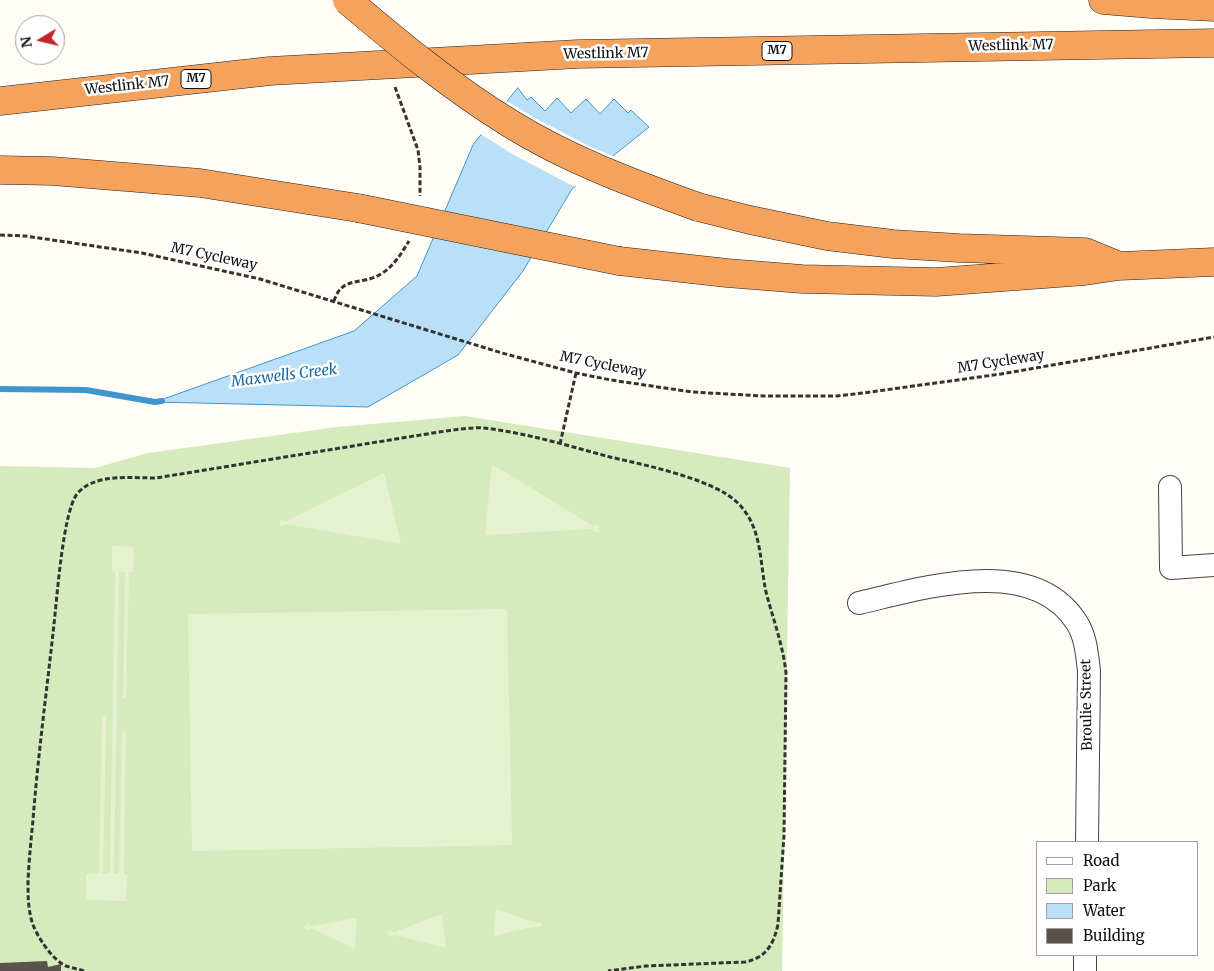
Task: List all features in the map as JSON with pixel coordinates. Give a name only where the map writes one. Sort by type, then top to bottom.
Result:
[{"type":"highway","points":[[347,0],[434,71],[481,106],[513,125],[586,163],[644,187],[698,206],[750,220],[827,236],[893,244],[1085,252],[1119,266]]},
{"type":"highway","points":[[1104,0],[1214,7]]},
{"type":"highway","name":"Westlink M7","points":[[0,101],[270,71],[578,54],[1214,43]]},
{"type":"highway","points":[[0,170],[52,171],[200,183],[358,208],[619,261],[802,279],[936,282],[1085,272],[1119,266],[1214,262]]},
{"type":"street","points":[[1170,487],[1171,568],[1214,564]]},
{"type":"street","name":"Broulie Street","points":[[859,603],[938,585],[964,581],[995,581],[1045,592],[1063,606],[1078,623],[1086,644],[1089,671],[1086,841]]},
{"type":"street","points":[[1085,956],[1085,971]]},
{"type":"path","name":"M7 Cycleway","points":[[0,235],[25,236],[142,253],[260,279],[502,353],[576,373],[692,392],[764,396],[837,396],[1001,374],[1214,337]]},
{"type":"path","points":[[560,444],[576,373]]},
{"type":"path","points":[[84,971],[64,966],[52,954],[41,940],[32,921],[28,903],[28,878],[36,783],[61,566],[66,528],[71,506],[76,496],[88,485],[110,479],[156,478],[465,429],[482,428],[511,432],[560,444],[656,468],[706,484],[724,492],[743,508],[758,539],[766,590],[785,665],[784,835],[778,924],[775,936],[769,949],[755,960],[646,966],[608,971]]},
{"type":"green space","points":[[465,416],[790,468],[782,971],[0,971],[0,466],[95,468],[148,453],[337,427]]},
{"type":"green space","points":[[492,464],[593,526],[599,526],[599,532],[595,532],[592,529],[485,535]]},
{"type":"green space","points":[[384,473],[401,544],[286,524],[280,525],[280,520],[286,521]]},
{"type":"green space","points":[[112,546],[134,547],[133,572],[129,572],[126,698],[123,698],[125,572],[119,572],[114,874],[119,874],[122,731],[126,732],[124,874],[127,874],[126,901],[86,900],[86,874],[99,873],[102,716],[106,716],[103,874],[110,873],[115,572],[112,571]]},
{"type":"green space","points":[[507,609],[512,845],[192,851],[188,614]]},
{"type":"green space","points":[[496,909],[536,923],[541,922],[542,925],[494,936]]},
{"type":"green space","points":[[442,914],[446,948],[395,935],[393,937],[389,936],[388,932],[390,931],[394,932]]},
{"type":"green space","points":[[357,918],[355,949],[311,928],[307,930],[304,927],[307,923],[311,926]]},
{"type":"water","points":[[518,88],[527,100],[531,97],[545,111],[557,98],[571,113],[586,99],[600,114],[614,99],[628,113],[631,110],[649,127],[572,189],[523,271],[458,355],[368,407],[155,402],[354,331],[417,276],[473,145]]},
{"type":"pier","points":[[505,100],[589,146],[615,157],[577,187],[569,184],[512,154],[479,133]]},
{"type":"building","points":[[47,961],[48,967],[61,964],[61,971],[0,971],[0,963]]},
{"type":"waterway","name":"Maxwells Creek","points":[[0,389],[86,390],[155,402],[162,401]]}]
